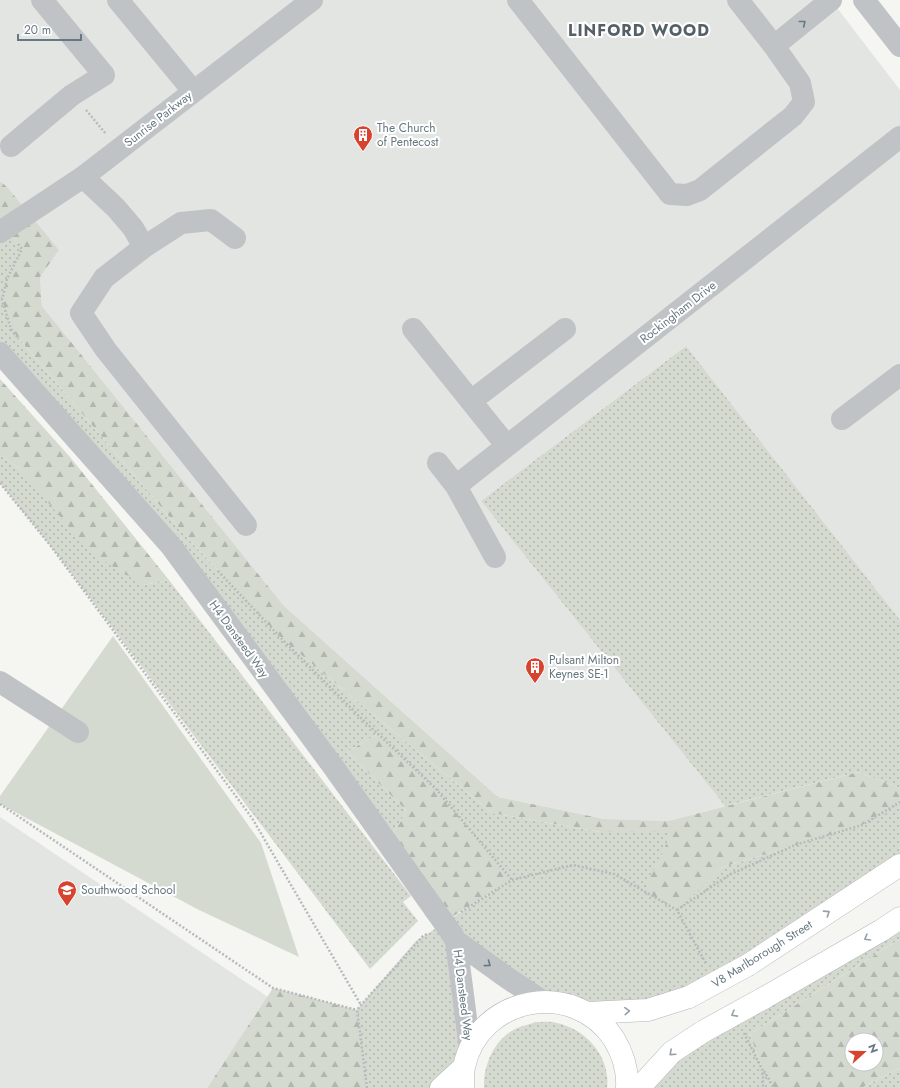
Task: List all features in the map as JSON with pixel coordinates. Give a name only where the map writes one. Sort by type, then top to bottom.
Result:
[{"type":"main road","name":"V8 Marlborough Street","points":[[588,1013],[648,1010],[689,997],[748,965],[900,865]]},
{"type":"main road","points":[[639,1088],[672,1052],[704,1031],[882,930],[900,918]]},
{"type":"main road","points":[[441,1088],[466,1068],[482,1030],[499,1015],[520,1005],[542,1001],[558,1002],[588,1013],[608,1030],[622,1052],[628,1077],[627,1088]]},
{"type":"street","points":[[11,146],[72,95],[104,75],[42,0]]},
{"type":"street","points":[[118,0],[193,91]]},
{"type":"street","name":"Sunrise Parkway","points":[[3,230],[83,177],[312,0]]},
{"type":"street","points":[[518,0],[670,194],[687,196],[700,190],[793,116],[804,102],[800,83],[774,46],[738,0]]},
{"type":"street","points":[[774,46],[831,0]]},
{"type":"street","points":[[864,0],[900,46]]},
{"type":"street","name":"Rockingham Drive","points":[[456,486],[900,137]]},
{"type":"street","points":[[83,177],[116,208],[133,228],[144,248]]},
{"type":"street","points":[[235,238],[211,220],[181,223],[104,278],[81,313],[106,350],[246,525]]},
{"type":"street","points":[[413,329],[507,446]]},
{"type":"street","points":[[471,401],[565,329]]},
{"type":"street","name":"H4 Dansteed Way","points":[[0,353],[171,546],[450,925],[506,978],[542,1001]]},
{"type":"street","points":[[842,419],[900,375]]},
{"type":"street","points":[[438,463],[456,486],[495,557]]},
{"type":"street","points":[[5,686],[78,732]]},
{"type":"street","name":"H4 Dansteed Way","points":[[450,925],[466,1068]]},
{"type":"path","points":[[72,95],[120,149]]},
{"type":"path","points":[[3,230],[22,248],[7,279],[2,300],[11,329],[20,341]]},
{"type":"path","points":[[0,483],[50,544],[252,818],[361,1005]]},
{"type":"path","points":[[216,568],[292,649],[358,715],[436,789],[512,880]]},
{"type":"path","points":[[450,925],[512,880],[573,865],[614,874],[677,910],[729,875],[795,845],[862,825],[900,802]]},
{"type":"path","points":[[0,804],[273,988],[358,1010]]},
{"type":"path","points":[[367,1088],[358,1010],[423,936],[430,932]]},
{"type":"path","points":[[743,1032],[763,1071],[774,1088]]},
{"type":"path","points":[[763,1071],[763,1088]]},
{"type":"shaded area","points":[[0,0],[831,0],[900,90],[900,620],[686,346],[481,501],[725,806],[668,821],[604,819],[498,797],[284,606],[42,306],[40,277],[7,187],[0,181]]},
{"type":"shaded area","name":"Southwood School","points":[[0,817],[268,997],[207,1088],[0,1088]]},
{"type":"green space","points":[[0,181],[7,187],[59,250],[40,277],[42,306],[284,606],[498,797],[604,819],[668,821],[858,772],[900,788],[900,802],[862,825],[723,867],[677,910],[642,890],[661,857],[671,832],[600,832],[492,813],[281,638],[183,533],[11,329],[2,300],[7,279],[22,249],[0,222]]},
{"type":"green space","points":[[0,222],[22,249],[7,279],[2,300],[11,329],[183,533],[281,638],[492,813],[600,832],[672,832],[661,857],[677,909],[723,867],[862,825],[900,802],[900,865],[873,884],[648,1010],[558,1002],[457,942],[470,1049],[441,1088],[367,1088],[357,1010],[416,941],[512,880],[436,789],[378,734],[347,752],[407,811],[387,842],[171,546],[0,356]]},
{"type":"green space","points":[[686,346],[900,620],[900,788],[858,772],[725,806],[481,501]]},
{"type":"green space","points":[[0,379],[70,457],[169,580],[143,585],[91,553],[19,468],[0,455]]},
{"type":"green space","points":[[0,455],[19,468],[143,585],[169,580],[411,896],[403,902],[418,921],[370,969],[50,545],[0,483]]},
{"type":"green space","points":[[113,636],[261,843],[299,957],[199,910],[0,804],[0,796]]},
{"type":"green space","points":[[378,734],[436,789],[512,880],[444,922],[387,842],[407,811],[347,752]]},
{"type":"green space","points":[[900,918],[900,939],[750,1034],[763,1071],[774,1088],[639,1088],[672,1052]]},
{"type":"green space","points":[[900,939],[900,1068],[861,1088],[774,1088],[763,1071],[750,1034]]},
{"type":"green space","points":[[273,988],[357,1010],[367,1088],[207,1088]]},
{"type":"green space","points":[[536,1022],[552,1022],[568,1026],[587,1038],[601,1055],[607,1077],[607,1088],[484,1088],[484,1079],[488,1061],[502,1038],[517,1028]]},
{"type":"green space","points":[[900,1068],[900,1088],[861,1088]]},
{"type":"place","name":"The Church of Pentecost","points":[[363,152]]},
{"type":"place","name":"Pulsant Milton Keynes SE-1","points":[[535,684]]},
{"type":"place","name":"Southwood School","points":[[67,907]]},
{"type":"district","name":"LINFORD WOOD","points":[[639,30]]}]
